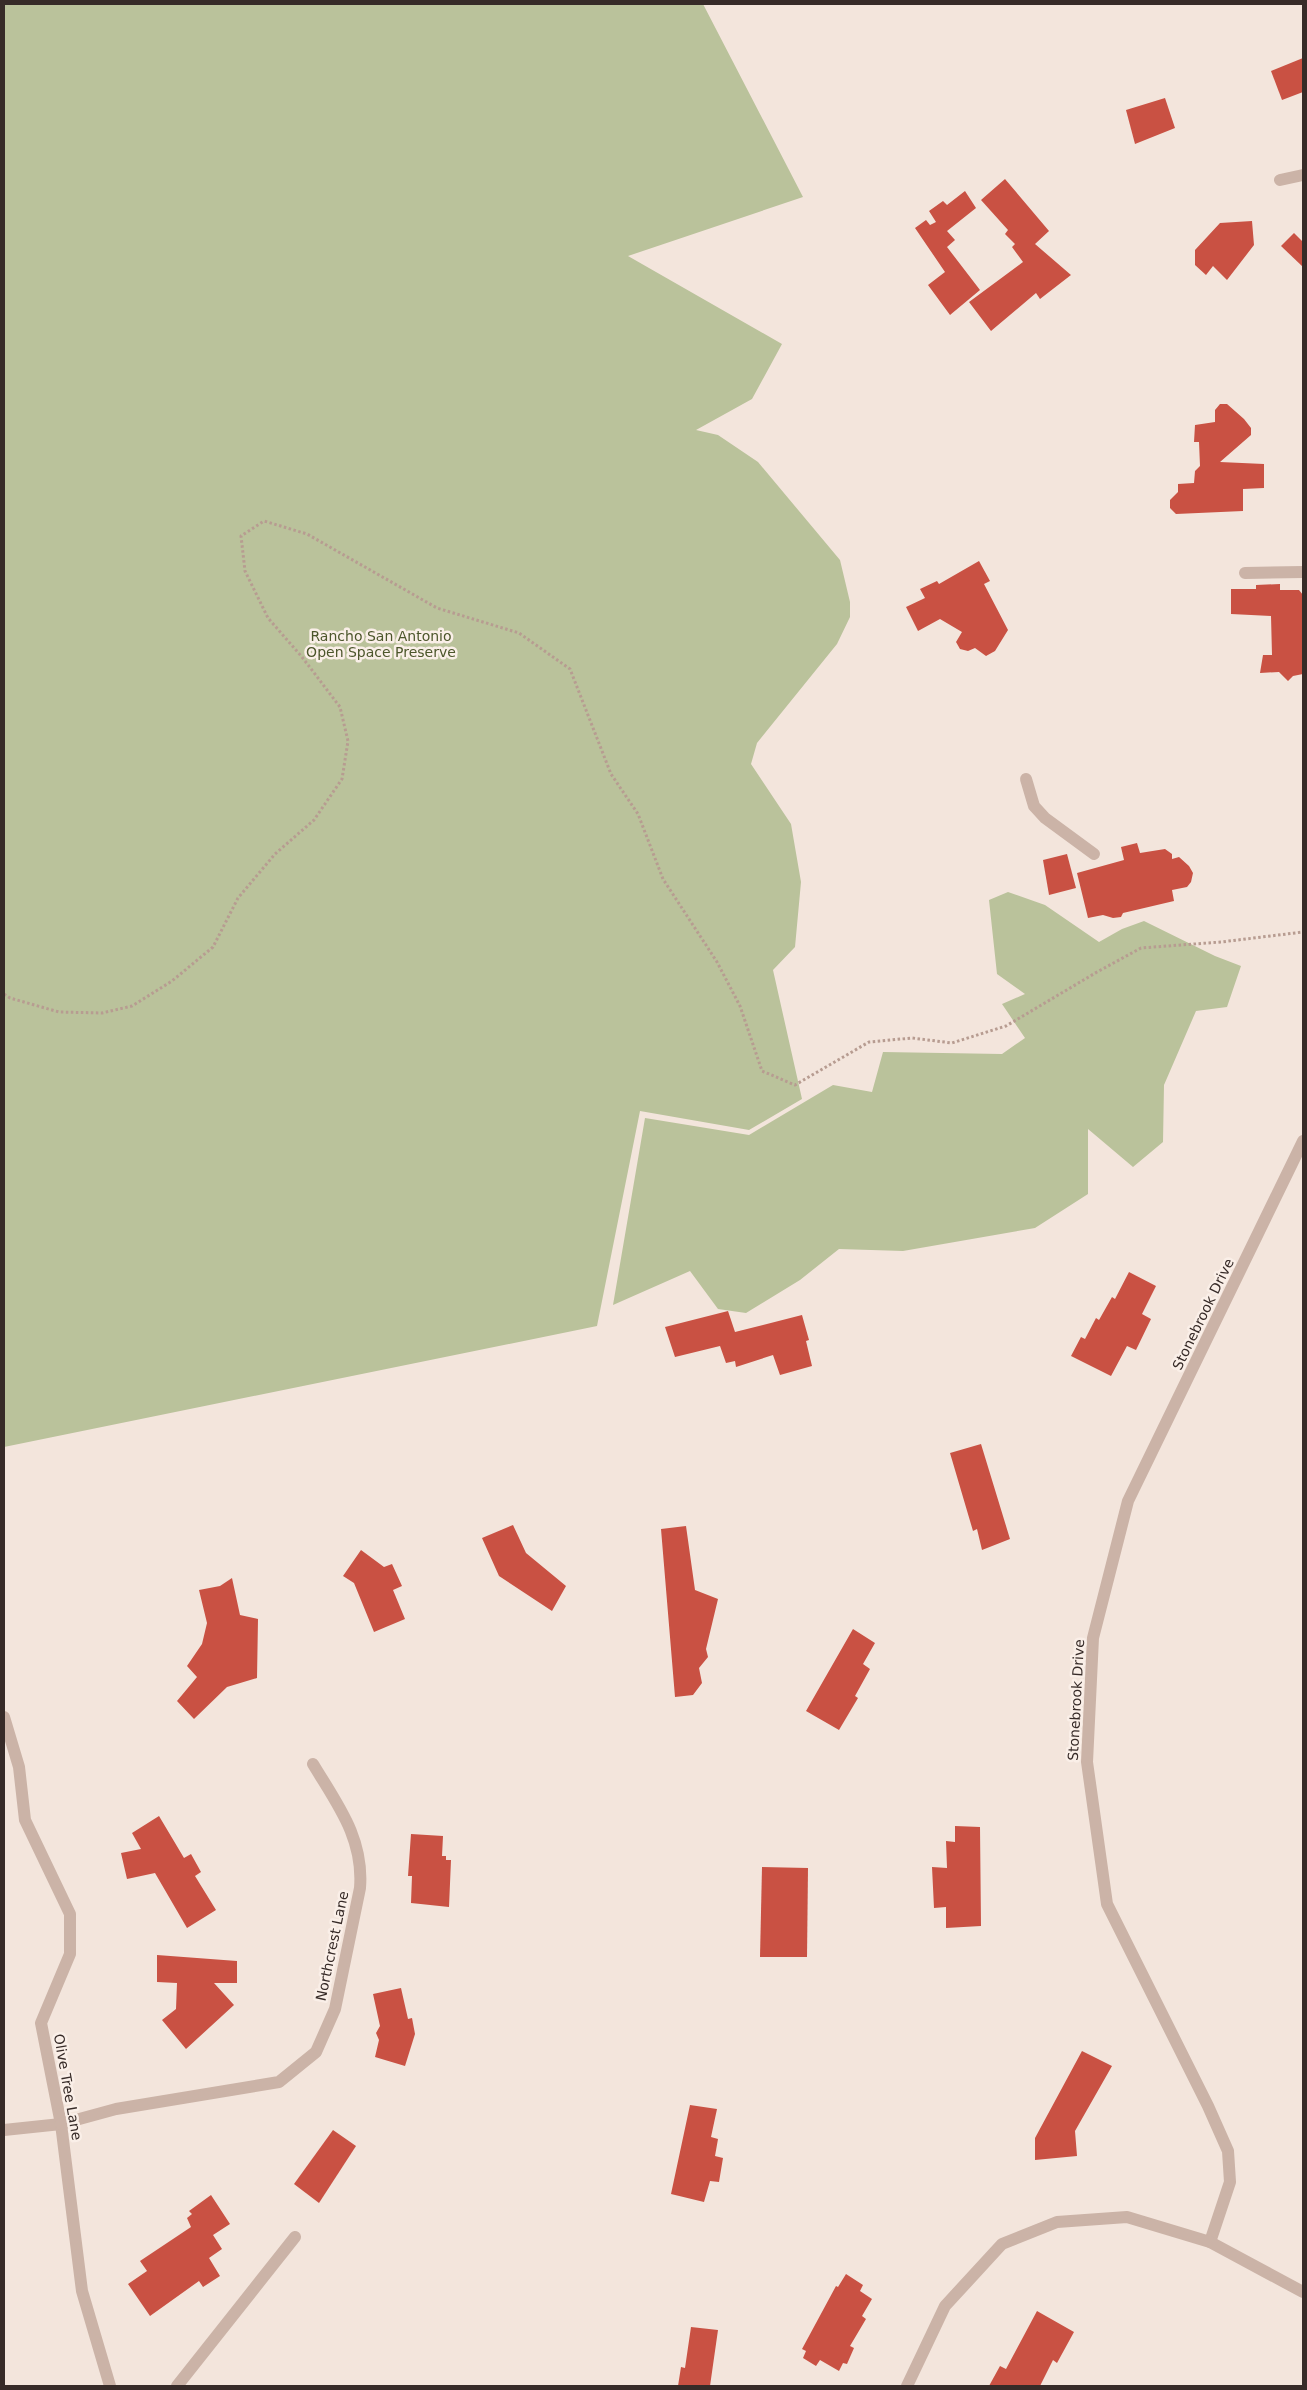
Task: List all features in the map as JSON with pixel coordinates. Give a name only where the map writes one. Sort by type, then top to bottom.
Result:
[{"type":"street","points":[[1280,180],[1303,175]]},
{"type":"street","points":[[1245,574],[1303,572]]},
{"type":"street","points":[[1026,779],[1034,806],[1044,818],[1094,854]]},
{"type":"street","name":"Stonebrook Drive","points":[[1210,2242],[1230,2182],[1228,2151],[1208,2106],[1107,1904],[1087,1762],[1093,1638],[1128,1501],[1303,1141]]},
{"type":"street","name":"Olive Tree Lane","points":[[4,1717],[19,1767],[25,1820],[70,1914],[70,1954],[42,2023],[61,2124],[82,2291],[110,2386]]},
{"type":"street","name":"Northcrest Lane","points":[[4,2130],[61,2124],[116,2108],[279,2082],[316,2052],[335,2009],[360,1888],[361,1869],[349,1824],[313,1764]]},
{"type":"street","points":[[907,2386],[945,2306],[1002,2244],[1057,2222],[1127,2217],[1210,2242],[1303,2292]]},
{"type":"street","points":[[178,2386],[296,2237]]},
{"type":"path","points":[[4,994],[10,998],[59,1012],[102,1013],[132,1006],[172,981],[213,946],[238,898],[275,854],[314,820],[342,778],[348,741],[340,707],[302,657],[268,618],[245,571],[242,536],[264,521],[307,534],[437,608],[519,633],[570,669],[611,774],[638,814],[663,879],[716,962],[740,1006],[762,1071],[795,1085],[870,1042],[912,1038],[952,1042],[1006,1026],[1141,948],[1221,942],[1303,932]]},
{"type":"green space","name":"Rancho San Antonio Open Space Preserve","points":[[4,4],[703,4],[803,197],[628,256],[782,344],[752,399],[696,430],[718,435],[758,462],[840,560],[850,602],[850,617],[837,644],[757,743],[751,764],[791,824],[801,882],[795,947],[773,970],[802,1099],[749,1130],[640,1111],[597,1326],[4,1447]]},
{"type":"green space","points":[[1008,892],[1045,905],[1099,942],[1122,929],[1144,921],[1215,956],[1241,966],[1227,1007],[1196,1011],[1164,1085],[1163,1142],[1133,1167],[1088,1129],[1088,1194],[1035,1228],[903,1251],[839,1249],[800,1280],[746,1313],[718,1309],[690,1271],[613,1305],[645,1118],[749,1135],[833,1085],[872,1092],[883,1052],[1002,1054],[1025,1038],[1002,1004],[1025,994],[997,974],[989,900]]},
{"type":"building","points":[[1303,58],[1303,92],[1282,100],[1271,71]]},
{"type":"building","points":[[1165,98],[1175,128],[1135,144],[1126,110]]},
{"type":"building","points":[[1005,179],[1049,231],[1035,244],[1071,275],[1040,299],[1036,293],[991,331],[969,302],[1023,262],[1012,247],[1015,244],[1005,234],[1008,230],[981,200]]},
{"type":"building","points":[[965,191],[976,208],[947,231],[955,240],[947,247],[980,290],[950,315],[928,285],[945,272],[915,228],[926,220],[930,225],[936,222],[929,211],[943,201],[947,205]]},
{"type":"building","points":[[1252,221],[1254,245],[1227,280],[1213,266],[1206,275],[1195,265],[1195,250],[1220,223]]},
{"type":"building","points":[[1294,233],[1303,242],[1303,267],[1281,246]]},
{"type":"building","points":[[1220,404],[1227,404],[1244,419],[1251,428],[1251,435],[1220,462],[1264,464],[1264,488],[1243,489],[1243,511],[1176,514],[1170,508],[1170,500],[1178,492],[1178,484],[1194,483],[1195,471],[1200,466],[1199,442],[1194,442],[1195,425],[1215,422],[1215,410]]},
{"type":"building","points":[[979,561],[990,581],[984,584],[1008,630],[995,651],[986,656],[975,648],[968,651],[960,649],[956,642],[962,632],[940,619],[918,631],[906,607],[925,598],[920,589],[937,581],[939,584]]},
{"type":"building","points":[[1280,584],[1280,590],[1299,590],[1303,595],[1303,674],[1293,676],[1288,681],[1279,672],[1260,673],[1263,655],[1272,655],[1271,616],[1231,614],[1231,589],[1256,589],[1256,585]]},
{"type":"building","points":[[1137,843],[1140,853],[1165,849],[1172,854],[1172,859],[1179,857],[1189,866],[1193,873],[1191,882],[1187,887],[1172,890],[1174,901],[1123,913],[1121,917],[1113,918],[1103,915],[1088,918],[1077,873],[1124,860],[1121,847]]},
{"type":"building","points":[[1067,854],[1076,888],[1049,895],[1043,860]]},
{"type":"building","points":[[1129,1272],[1156,1286],[1142,1314],[1151,1319],[1136,1350],[1127,1346],[1111,1376],[1071,1356],[1081,1337],[1085,1339],[1096,1318],[1099,1320],[1112,1297],[1115,1299]]},
{"type":"building","points":[[728,1311],[735,1332],[802,1315],[809,1340],[806,1341],[812,1366],[780,1375],[773,1355],[736,1367],[735,1361],[726,1363],[720,1346],[675,1357],[665,1327]]},
{"type":"building","points":[[981,1444],[1010,1539],[982,1550],[977,1529],[973,1531],[950,1453]]},
{"type":"building","points":[[513,1525],[526,1553],[566,1586],[552,1611],[499,1576],[482,1538]]},
{"type":"building","points":[[686,1526],[695,1590],[718,1599],[706,1649],[708,1657],[699,1668],[702,1683],[693,1695],[675,1697],[661,1529]]},
{"type":"building","points":[[361,1550],[384,1567],[392,1564],[402,1586],[393,1590],[405,1619],[374,1632],[354,1583],[343,1576]]},
{"type":"building","points":[[232,1578],[240,1615],[258,1619],[257,1678],[227,1687],[194,1719],[177,1701],[197,1677],[187,1666],[202,1644],[207,1623],[199,1590],[220,1586]]},
{"type":"building","points":[[853,1629],[875,1643],[863,1664],[870,1669],[855,1696],[858,1698],[839,1730],[806,1711]]},
{"type":"building","points":[[159,1816],[184,1858],[191,1854],[201,1872],[195,1876],[216,1910],[187,1928],[155,1873],[127,1879],[121,1853],[141,1849],[132,1833]]},
{"type":"building","points":[[955,1826],[980,1827],[981,1926],[946,1928],[946,1907],[934,1908],[932,1867],[947,1868],[946,1841],[955,1842]]},
{"type":"building","points":[[411,1834],[443,1836],[442,1856],[446,1856],[446,1860],[451,1860],[449,1907],[411,1903],[412,1876],[408,1876]]},
{"type":"building","points":[[762,1867],[808,1868],[807,1957],[760,1957]]},
{"type":"building","points":[[157,1955],[237,1961],[237,1983],[214,1983],[234,2005],[186,2049],[162,2020],[176,2009],[177,1983],[157,1982]]},
{"type":"building","points":[[401,1988],[408,2019],[412,2018],[415,2034],[405,2066],[375,2057],[379,2040],[376,2033],[380,2026],[373,1994]]},
{"type":"building","points":[[1082,2051],[1112,2066],[1075,2131],[1077,2156],[1035,2160],[1035,2138]]},
{"type":"building","points":[[690,2105],[717,2109],[711,2137],[718,2139],[715,2156],[723,2158],[719,2182],[710,2181],[704,2202],[671,2194]]},
{"type":"building","points":[[333,2130],[356,2146],[319,2203],[294,2184]]},
{"type":"building","points":[[211,2195],[230,2224],[213,2235],[222,2249],[209,2258],[220,2276],[203,2287],[199,2281],[150,2316],[128,2284],[147,2271],[140,2261],[191,2227],[187,2218],[192,2214],[189,2211]]},
{"type":"building","points":[[846,2274],[863,2285],[860,2291],[872,2299],[862,2316],[866,2319],[850,2346],[854,2348],[847,2364],[843,2363],[839,2371],[820,2360],[816,2366],[803,2358],[806,2351],[802,2349],[836,2286],[838,2287]]},
{"type":"building","points":[[1037,2311],[1074,2332],[1057,2363],[1053,2360],[1040,2386],[989,2386],[1000,2366],[1006,2369]]},
{"type":"building","points":[[691,2327],[718,2330],[710,2386],[678,2386],[681,2367],[685,2368]]}]
